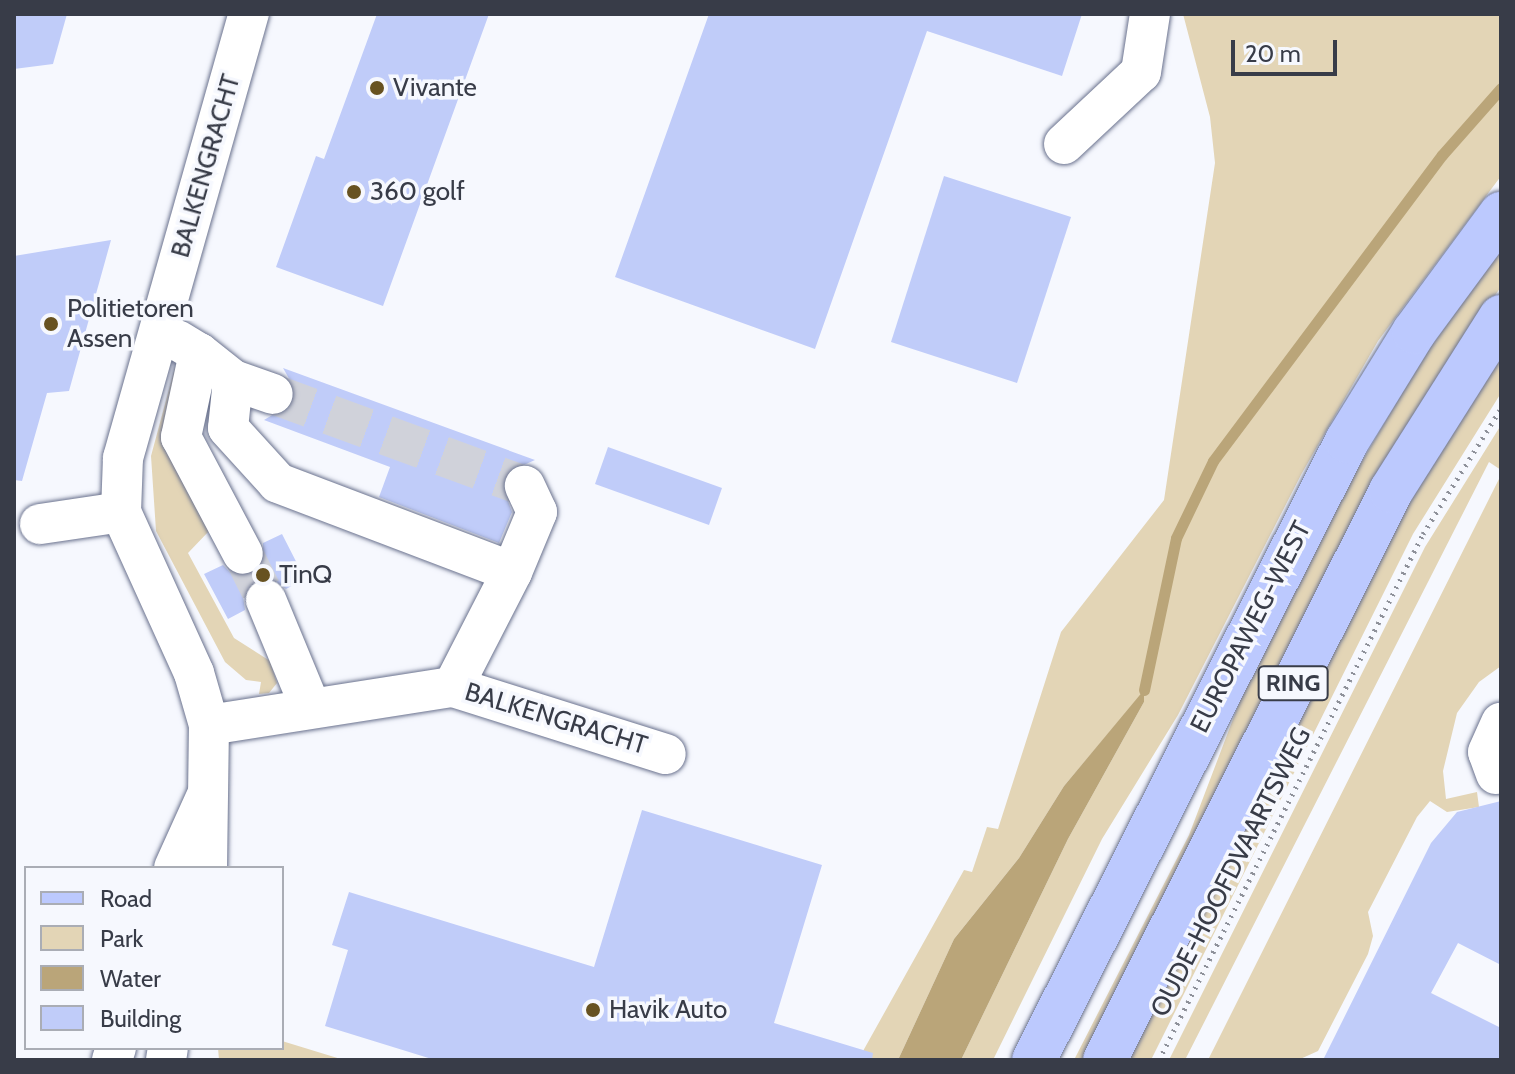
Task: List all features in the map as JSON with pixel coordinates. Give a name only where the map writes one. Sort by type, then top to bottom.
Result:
[{"type":"main road","name":"EUROPAWEG-WEST","points":[[1034,1060],[1347,441],[1414,332],[1501,214]]},
{"type":"main road","name":"RING","points":[[1105,1060],[1391,491],[1501,317]]},
{"type":"street","name":"BALKENGRACHT","points":[[207,866],[212,843],[206,797],[209,725],[194,673],[121,512],[123,458],[249,14]]},
{"type":"street","points":[[1064,144],[1141,72],[1150,14]]},
{"type":"street","points":[[159,333],[199,353],[233,380],[273,394]]},
{"type":"street","points":[[199,353],[181,437],[243,554]]},
{"type":"street","points":[[233,380],[228,428],[278,483],[512,572]]},
{"type":"street","points":[[461,690],[537,512],[525,486]]},
{"type":"street","points":[[40,524],[121,512]]},
{"type":"street","points":[[266,600],[310,706]]},
{"type":"street","name":"BALKENGRACHT","points":[[209,725],[310,706],[461,690],[666,754]]},
{"type":"street","points":[[1496,774],[1488,752],[1501,723]]},
{"type":"street","name":"BALKENGRACHT","points":[[175,866],[206,797]]},
{"type":"path","name":"OUDE-HOOFDVAARTSWEG","points":[[1159,1060],[1423,534],[1501,409]]},
{"type":"green space","points":[[1183,14],[1501,14],[1501,176],[1378,341],[1302,473],[1178,715],[1102,839],[993,1060],[961,1060],[1068,839],[1144,702],[1144,691],[1064,786],[1019,858],[954,939],[898,1060],[858,1060],[964,870],[972,872],[987,827],[998,829],[1061,632],[1164,500],[1215,163],[1210,117]]},
{"type":"green space","points":[[1501,248],[1501,287],[1462,341],[1085,1060],[1074,1060],[1189,835],[1249,677],[1326,523],[1419,364]]},
{"type":"green space","points":[[1501,351],[1501,393],[1413,534],[1151,1060],[1129,1060],[1398,521]]},
{"type":"green space","points":[[175,367],[210,530],[188,553],[234,638],[270,661],[277,683],[269,693],[259,694],[261,682],[246,680],[225,662],[156,531],[151,456]]},
{"type":"green space","points":[[1501,425],[1501,470],[1489,462],[1185,1060],[1169,1060],[1425,547]]},
{"type":"green space","points":[[1501,475],[1501,666],[1479,682],[1457,713],[1443,771],[1446,799],[1477,792],[1479,807],[1447,812],[1430,801],[1417,817],[1368,912],[1373,936],[1368,954],[1318,1051],[1298,1060],[1208,1060]]},
{"type":"green space","points":[[284,1042],[344,1060],[219,1060],[218,1050],[284,1050]]},
{"type":"water","points":[[1144,690],[1144,702],[1068,839],[961,1060],[898,1060],[954,939],[1019,858],[1064,786]]},
{"type":"building","points":[[14,14],[67,14],[53,64],[14,69]]},
{"type":"building","points":[[377,14],[489,14],[383,306],[276,267],[316,156],[324,159]]},
{"type":"building","points":[[709,14],[1082,14],[1062,76],[927,31],[815,349],[615,277]]},
{"type":"building","points":[[944,176],[1071,217],[1017,383],[891,342]]},
{"type":"building","name":"Politietoren Assen","points":[[111,240],[69,391],[47,393],[22,481],[14,480],[14,256]]},
{"type":"building","points":[[283,368],[535,460],[506,473],[502,485],[512,512],[499,543],[379,497],[390,467],[264,420],[294,402],[295,389]]},
{"type":"building","points":[[608,447],[722,488],[709,525],[595,484]]},
{"type":"building","points":[[282,534],[305,579],[286,589],[270,577],[256,579],[243,596],[245,610],[228,619],[204,574],[223,565],[232,574],[253,575],[263,566],[263,543]]},
{"type":"building","points":[[1501,801],[1501,965],[1458,943],[1431,993],[1501,1028],[1501,1060],[1323,1060],[1431,843],[1457,812]]},
{"type":"building","points":[[642,810],[822,865],[774,1023],[873,1053],[872,1060],[435,1060],[325,1026],[348,950],[332,945],[349,892],[594,967]]},
{"type":"waterway","points":[[1144,690],[1176,538],[1213,461],[1442,155],[1501,88]]},
{"type":"tunnel","points":[[273,394],[525,486]]},
{"type":"tunnel","points":[[243,554],[266,600]]},
{"type":"place","name":"Vivante","points":[[377,88]]},
{"type":"place","name":"360 golf","points":[[354,192]]},
{"type":"place","name":"Politietoren Assen","points":[[51,324]]},
{"type":"place","name":"TinQ","points":[[263,575]]},
{"type":"place","name":"Havik Auto","points":[[593,1010]]}]
